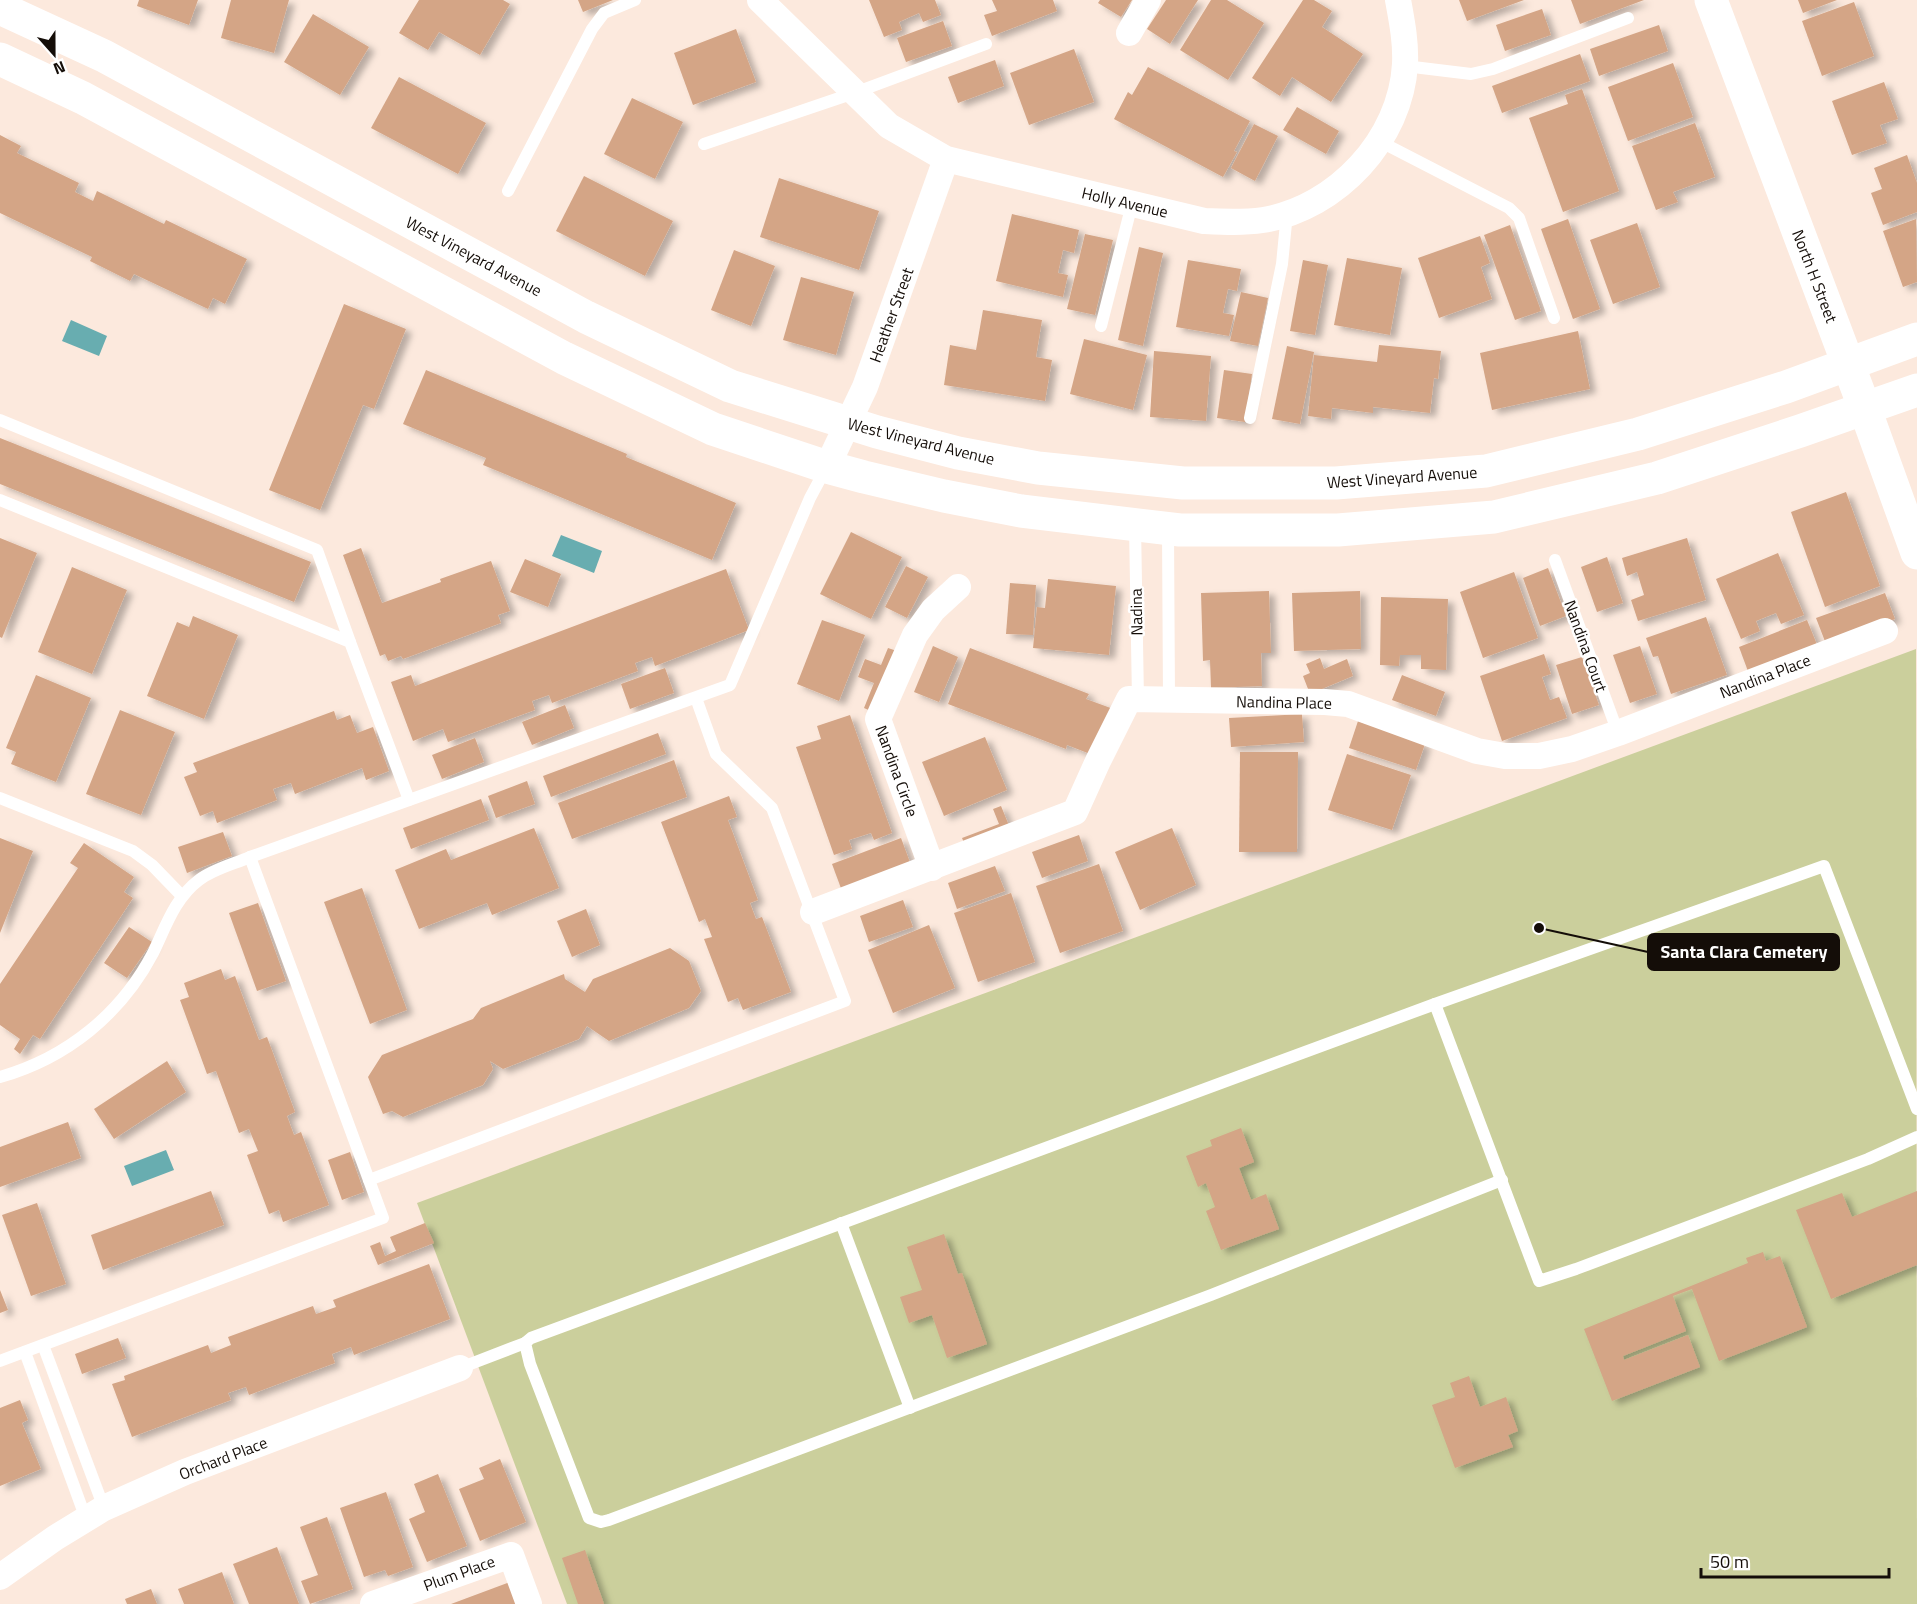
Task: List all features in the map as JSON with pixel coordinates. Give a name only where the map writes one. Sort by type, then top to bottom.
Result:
[{"type":"main road","name":"North H Street","points":[[1710,0],[1849,365],[1917,553]]},
{"type":"main road","name":"West Vineyard Avenue","points":[[0,8],[104,56],[586,316],[730,386],[847,424],[958,453],[1038,468],[1184,483],[1336,483],[1486,471],[1638,434],[1849,365],[1917,339]]},
{"type":"main road","points":[[0,59],[83,98],[564,358],[713,429],[826,467],[944,496],[1021,511],[1168,528],[1338,530],[1494,517],[1657,478],[1917,390]]},
{"type":"street","name":"Holly Avenue","points":[[760,0],[889,126],[946,159],[1204,221],[1226,222],[1266,219],[1287,213],[1324,197],[1347,180],[1366,159],[1385,131],[1398,99],[1405,66],[1404,32],[1398,0]]},
{"type":"street","points":[[1129,33],[1148,0]]},
{"type":"street","name":"Heather Street","points":[[826,467],[866,387],[946,159]]},
{"type":"street","name":"Nandina Circle","points":[[932,868],[878,719],[915,635],[933,610],[957,587]]},
{"type":"street","name":"Nandina Place","points":[[1138,700],[1348,704],[1477,751],[1505,756],[1539,756],[1572,749],[1618,733],[1885,631]]},
{"type":"street","points":[[813,912],[1075,813],[1129,699],[1138,700]]},
{"type":"street","name":"Orchard Place","points":[[0,1577],[95,1514],[185,1472],[460,1368]]},
{"type":"street","name":"Plum Place","points":[[374,1604],[511,1554],[530,1604]]},
{"type":"lane","points":[[508,191],[592,29],[604,13],[635,0]]},
{"type":"lane","points":[[1405,66],[1471,74],[1493,69],[1628,18]]},
{"type":"lane","points":[[704,144],[854,93],[986,44]]},
{"type":"lane","points":[[1378,141],[1509,208],[1519,218],[1554,318]]},
{"type":"lane","points":[[1101,326],[1132,204]]},
{"type":"lane","points":[[1250,418],[1282,264],[1287,213]]},
{"type":"lane","points":[[0,420],[317,550],[409,800]]},
{"type":"lane","points":[[0,1077],[55,1055],[102,1022],[139,978],[182,896],[201,878],[250,857],[730,685],[810,498],[826,467]]},
{"type":"lane","points":[[0,500],[351,642]]},
{"type":"lane","name":"Nadina","points":[[1135,524],[1138,700]]},
{"type":"lane","name":"Nadina","points":[[1168,528],[1169,700]]},
{"type":"lane","name":"Nandina Court","points":[[1555,560],[1618,733]]},
{"type":"lane","points":[[369,1180],[845,1001],[772,808],[716,754],[696,699]]},
{"type":"lane","points":[[0,798],[133,851],[152,865],[182,896]]},
{"type":"lane","points":[[0,1361],[383,1218],[250,857]]},
{"type":"lane","points":[[460,1368],[525,1343],[531,1338],[1435,1004],[1824,866],[1917,1109]]},
{"type":"lane","points":[[1435,1004],[1539,1281],[1868,1159],[1917,1137]]},
{"type":"lane","points":[[525,1343],[530,1364],[589,1518],[601,1522],[618,1518],[1211,1295],[1502,1180]]},
{"type":"lane","points":[[841,1223],[910,1408]]},
{"type":"lane","points":[[43,1345],[95,1514]]},
{"type":"lane","points":[[25,1352],[95,1514]]},
{"type":"green space","points":[[1916,649],[1917,1604],[567,1604],[417,1203]]},
{"type":"water","points":[[71,320],[107,336],[99,356],[62,341]]},
{"type":"water","points":[[561,535],[602,551],[594,573],[552,556]]},
{"type":"water","points":[[166,1150],[174,1170],[132,1186],[124,1166]]},
{"type":"building","points":[[139,0],[198,0],[189,25],[137,6]]},
{"type":"building","points":[[231,0],[289,0],[274,53],[221,38]]},
{"type":"building","points":[[419,0],[503,0],[510,4],[480,55],[439,32],[428,50],[399,33]]},
{"type":"building","points":[[578,0],[613,0],[583,12]]},
{"type":"building","points":[[869,0],[935,0],[941,15],[923,22],[919,13],[899,22],[902,30],[884,37]]},
{"type":"building","points":[[992,0],[1053,0],[1057,11],[992,36],[984,15],[997,11]]},
{"type":"building","points":[[1100,0],[1132,0],[1121,17],[1098,3]]},
{"type":"building","points":[[1166,0],[1198,0],[1170,44],[1147,29]]},
{"type":"building","points":[[1211,0],[1227,0],[1264,23],[1228,80],[1180,50]]},
{"type":"building","points":[[1303,0],[1314,0],[1332,11],[1322,27],[1363,54],[1331,102],[1292,77],[1280,96],[1252,78]]},
{"type":"building","points":[[1459,0],[1524,0],[1467,21]]},
{"type":"building","points":[[1571,0],[1644,0],[1580,24]]},
{"type":"building","points":[[1798,0],[1837,0],[1803,13]]},
{"type":"building","points":[[1854,2],[1874,56],[1822,76],[1802,21]]},
{"type":"building","points":[[1542,9],[1551,35],[1505,51],[1496,25]]},
{"type":"building","points":[[313,14],[369,47],[340,95],[284,62]]},
{"type":"building","points":[[943,21],[952,46],[906,62],[897,38]]},
{"type":"building","points":[[1659,25],[1668,51],[1599,76],[1590,49]]},
{"type":"building","points":[[736,29],[756,82],[693,105],[674,53]]},
{"type":"building","points":[[1074,49],[1094,102],[1029,125],[1010,73]]},
{"type":"building","points":[[1580,54],[1590,81],[1502,113],[1492,86]]},
{"type":"building","points":[[995,60],[1004,86],[958,103],[948,77]]},
{"type":"building","points":[[1673,63],[1693,117],[1628,141],[1608,87]]},
{"type":"building","points":[[1148,67],[1250,121],[1223,177],[1114,119],[1128,92],[1132,95]]},
{"type":"building","points":[[399,77],[486,123],[458,174],[371,128]]},
{"type":"building","points":[[1884,82],[1898,119],[1880,125],[1887,143],[1852,155],[1832,101]]},
{"type":"building","points":[[1582,89],[1619,191],[1563,212],[1529,118],[1568,104],[1565,95]]},
{"type":"building","points":[[632,98],[683,122],[655,179],[604,154]]},
{"type":"building","points":[[1297,107],[1339,131],[1326,154],[1283,130]]},
{"type":"building","points":[[1695,123],[1715,177],[1673,192],[1678,202],[1656,210],[1632,146]]},
{"type":"building","points":[[1254,124],[1278,136],[1255,181],[1231,168]]},
{"type":"building","points":[[0,135],[21,146],[17,153],[79,183],[75,192],[93,201],[97,191],[164,224],[166,220],[247,259],[225,304],[213,298],[208,309],[134,274],[130,281],[90,261],[92,257],[0,213]]},
{"type":"building","points":[[1907,155],[1917,183],[1917,212],[1883,225],[1871,193],[1882,189],[1874,168]]},
{"type":"building","points":[[584,176],[673,221],[645,276],[556,231]]},
{"type":"building","points":[[779,178],[879,211],[859,270],[760,237]]},
{"type":"building","points":[[1012,214],[1079,230],[1074,253],[1063,250],[1058,273],[1068,275],[1063,297],[996,281]]},
{"type":"building","points":[[1568,219],[1600,309],[1573,319],[1541,229]]},
{"type":"building","points":[[1916,219],[1917,282],[1903,287],[1883,231]]},
{"type":"building","points":[[1637,223],[1660,287],[1613,304],[1590,240]]},
{"type":"building","points":[[1510,225],[1541,311],[1515,320],[1484,235]]},
{"type":"building","points":[[1085,234],[1113,240],[1095,315],[1067,309]]},
{"type":"building","points":[[1480,236],[1490,263],[1481,267],[1492,299],[1439,318],[1418,258]]},
{"type":"building","points":[[1139,247],[1163,253],[1143,346],[1118,340]]},
{"type":"building","points":[[734,250],[775,266],[751,326],[711,310]]},
{"type":"building","points":[[1347,258],[1402,268],[1390,335],[1334,325]]},
{"type":"building","points":[[1188,260],[1241,269],[1237,291],[1228,289],[1223,313],[1234,315],[1229,336],[1176,327]]},
{"type":"building","points":[[1303,260],[1328,265],[1315,335],[1290,331]]},
{"type":"building","points":[[801,277],[854,292],[836,355],[783,340]]},
{"type":"building","points":[[1241,292],[1268,298],[1258,346],[1230,341]]},
{"type":"building","points":[[344,304],[406,329],[374,409],[363,405],[320,510],[269,490]]},
{"type":"building","points":[[983,310],[1042,320],[1036,357],[1052,360],[1045,401],[944,385],[950,345],[976,350]]},
{"type":"building","points":[[1578,331],[1590,389],[1492,410],[1480,353]]},
{"type":"building","points":[[1084,339],[1147,355],[1133,410],[1070,394]]},
{"type":"building","points":[[1379,345],[1441,351],[1438,379],[1434,378],[1430,413],[1373,407],[1373,413],[1332,408],[1331,419],[1308,416],[1314,355],[1377,362]]},
{"type":"building","points":[[1287,346],[1314,352],[1300,424],[1272,419]]},
{"type":"building","points":[[1154,351],[1211,356],[1206,421],[1150,417]]},
{"type":"building","points":[[426,370],[627,454],[626,457],[736,503],[712,560],[483,465],[486,458],[403,424]]},
{"type":"building","points":[[1224,370],[1252,374],[1245,422],[1217,418]]},
{"type":"building","points":[[0,438],[311,562],[294,602],[0,484]]},
{"type":"building","points":[[1846,492],[1880,586],[1825,607],[1791,512]]},
{"type":"building","points":[[851,532],[902,557],[871,619],[820,594]]},
{"type":"building","points":[[0,538],[37,553],[2,638],[0,637]]},
{"type":"building","points":[[1687,538],[1706,600],[1638,621],[1631,600],[1644,595],[1637,572],[1627,576],[1622,558]]},
{"type":"building","points":[[361,548],[382,603],[491,561],[510,611],[498,615],[501,623],[403,659],[401,656],[388,661],[385,654],[380,656],[343,555]]},
{"type":"building","points":[[1778,553],[1804,615],[1781,624],[1776,613],[1756,621],[1760,631],[1741,639],[1716,579]]},
{"type":"building","points":[[1607,557],[1623,603],[1597,612],[1581,567]]},
{"type":"building","points":[[525,559],[561,574],[548,607],[510,592]]},
{"type":"building","points":[[906,566],[928,577],[907,618],[885,607]]},
{"type":"building","points":[[72,567],[127,590],[92,674],[38,652]]},
{"type":"building","points":[[1548,568],[1566,616],[1540,626],[1523,578]]},
{"type":"building","points":[[726,569],[749,630],[655,666],[652,657],[635,663],[638,671],[552,703],[549,695],[532,701],[535,710],[448,742],[443,729],[413,741],[391,682],[411,675],[415,686]]},
{"type":"building","points":[[1514,572],[1538,638],[1483,658],[1460,592]]},
{"type":"building","points":[[1048,579],[1116,586],[1109,655],[1033,648],[1037,607],[1045,608]]},
{"type":"building","points":[[1010,583],[1036,585],[1033,635],[1006,634]]},
{"type":"building","points":[[1269,591],[1271,653],[1261,653],[1262,686],[1211,688],[1210,660],[1203,661],[1201,593]]},
{"type":"building","points":[[1360,591],[1361,649],[1294,651],[1292,593]]},
{"type":"building","points":[[1885,593],[1895,619],[1826,644],[1816,618]]},
{"type":"building","points":[[1381,597],[1448,599],[1446,670],[1421,669],[1421,655],[1400,655],[1399,666],[1380,665]]},
{"type":"building","points":[[193,616],[238,635],[204,719],[147,696],[177,622],[189,627]]},
{"type":"building","points":[[1706,617],[1727,675],[1671,694],[1658,656],[1653,657],[1646,638]]},
{"type":"building","points":[[822,620],[865,635],[839,701],[797,684]]},
{"type":"building","points":[[1807,620],[1818,647],[1749,674],[1739,647]]},
{"type":"building","points":[[933,646],[958,657],[939,702],[914,692]]},
{"type":"building","points":[[1640,646],[1657,694],[1630,703],[1613,655]]},
{"type":"building","points":[[888,648],[897,651],[873,712],[864,708],[874,683],[858,677],[865,659],[881,665]]},
{"type":"building","points":[[970,648],[1089,694],[1086,699],[1116,710],[1098,757],[1067,745],[1066,749],[948,704]]},
{"type":"building","points":[[1544,654],[1551,674],[1542,677],[1550,700],[1559,697],[1567,718],[1502,741],[1480,676]]},
{"type":"building","points":[[1582,657],[1599,705],[1572,714],[1556,665]]},
{"type":"building","points":[[1320,658],[1324,669],[1347,659],[1353,676],[1310,694],[1303,676],[1310,673],[1306,664]]},
{"type":"building","points":[[665,668],[674,693],[630,709],[621,684]]},
{"type":"building","points":[[36,675],[91,698],[56,782],[11,764],[16,752],[6,748]]},
{"type":"building","points":[[1402,675],[1445,692],[1436,716],[1392,700]]},
{"type":"building","points":[[565,705],[574,728],[532,745],[522,722]]},
{"type":"building","points":[[120,710],[175,732],[141,815],[86,794]]},
{"type":"building","points":[[334,711],[337,720],[350,715],[357,733],[373,727],[389,771],[366,780],[362,768],[295,794],[291,783],[273,789],[277,800],[217,823],[213,811],[200,816],[184,777],[197,772],[193,763]]},
{"type":"building","points":[[1302,714],[1304,742],[1231,747],[1229,718]]},
{"type":"building","points":[[850,715],[892,833],[874,840],[871,833],[849,840],[852,849],[834,855],[796,747],[821,739],[817,726]]},
{"type":"building","points":[[1358,721],[1425,744],[1416,770],[1349,748]]},
{"type":"building","points":[[658,733],[666,754],[551,797],[543,776]]},
{"type":"building","points":[[985,737],[1007,790],[944,816],[922,762]]},
{"type":"building","points":[[475,738],[484,762],[442,779],[432,755]]},
{"type":"building","points":[[1240,752],[1298,752],[1297,852],[1239,852]]},
{"type":"building","points":[[1347,754],[1411,775],[1392,830],[1328,810]]},
{"type":"building","points":[[674,760],[687,797],[572,839],[558,803]]},
{"type":"building","points":[[527,781],[535,804],[496,818],[488,796]]},
{"type":"building","points":[[729,796],[737,817],[728,820],[758,900],[750,903],[756,919],[762,917],[791,992],[743,1010],[738,998],[728,1002],[704,939],[712,937],[705,919],[699,922],[661,822]]},
{"type":"building","points":[[481,799],[489,820],[411,849],[403,828]]},
{"type":"building","points":[[1001,806],[1010,828],[965,845],[962,838],[999,824],[993,809]]},
{"type":"building","points":[[534,828],[559,888],[492,915],[487,903],[419,929],[395,870],[446,849],[451,860]]},
{"type":"building","points":[[1172,828],[1196,885],[1140,910],[1115,852]]},
{"type":"building","points":[[223,832],[232,856],[187,873],[178,847]]},
{"type":"building","points":[[1079,835],[1088,861],[1042,878],[1032,852]]},
{"type":"building","points":[[0,838],[33,851],[0,933]]},
{"type":"building","points":[[901,838],[911,865],[842,891],[832,864]]},
{"type":"building","points":[[84,843],[134,877],[124,892],[133,898],[40,1039],[33,1035],[20,1054],[14,1049],[20,1039],[0,1025],[0,984],[78,868],[70,863]]},
{"type":"building","points":[[1099,864],[1123,931],[1060,953],[1036,886]]},
{"type":"building","points":[[995,866],[1005,891],[957,909],[948,883]]},
{"type":"building","points":[[362,888],[407,1010],[370,1024],[324,902]]},
{"type":"building","points":[[1011,893],[1035,962],[978,982],[954,913]]},
{"type":"building","points":[[903,900],[913,927],[869,942],[860,916]]},
{"type":"building","points":[[258,903],[286,981],[257,991],[229,913]]},
{"type":"building","points":[[586,909],[600,945],[572,957],[557,921]]},
{"type":"building","points":[[929,925],[955,988],[893,1013],[868,950]]},
{"type":"building","points":[[129,927],[152,942],[127,978],[104,963]]},
{"type":"building","points":[[670,948],[689,961],[701,991],[689,1008],[609,1041],[587,1026],[579,1039],[503,1069],[490,1061],[493,1069],[483,1085],[403,1117],[392,1111],[383,1114],[368,1077],[382,1055],[473,1019],[481,1008],[564,974],[565,979],[585,992],[593,979]]},
{"type":"building","points":[[221,969],[225,980],[235,976],[259,1040],[267,1037],[295,1112],[287,1116],[294,1135],[301,1132],[329,1205],[283,1222],[279,1210],[269,1214],[247,1155],[258,1151],[249,1129],[239,1133],[216,1071],[207,1074],[180,1000],[189,997],[184,983]]},
{"type":"building","points":[[167,1061],[186,1092],[114,1139],[94,1109]]},
{"type":"building","points":[[68,1122],[81,1158],[0,1187],[0,1147]]},
{"type":"building","points":[[1241,1128],[1254,1162],[1239,1168],[1251,1200],[1266,1194],[1279,1229],[1221,1250],[1206,1211],[1215,1207],[1206,1183],[1198,1187],[1186,1156],[1212,1146],[1210,1140]]},
{"type":"building","points":[[350,1152],[364,1192],[342,1200],[328,1160]]},
{"type":"building","points":[[211,1191],[224,1225],[103,1270],[91,1235]]},
{"type":"building","points":[[1917,1191],[1917,1265],[1831,1299],[1796,1210],[1842,1193],[1852,1217]]},
{"type":"building","points":[[37,1203],[66,1284],[31,1296],[2,1215]]},
{"type":"building","points":[[425,1223],[434,1243],[378,1265],[370,1246],[380,1242],[385,1256],[396,1251],[390,1237]]},
{"type":"building","points":[[944,1234],[958,1274],[962,1273],[987,1344],[947,1358],[932,1315],[909,1323],[900,1297],[922,1290],[907,1247]]},
{"type":"building","points":[[1763,1252],[1766,1261],[1780,1256],[1807,1327],[1719,1361],[1692,1289],[1673,1296],[1686,1331],[1623,1356],[1624,1360],[1688,1335],[1700,1367],[1612,1401],[1584,1329],[1748,1263],[1746,1258]]},
{"type":"building","points":[[429,1264],[450,1319],[354,1355],[351,1347],[332,1354],[335,1363],[249,1395],[246,1387],[228,1393],[231,1400],[132,1437],[112,1384],[125,1380],[124,1376],[208,1345],[211,1353],[231,1345],[228,1337],[313,1306],[316,1314],[336,1307],[333,1300]]},
{"type":"building","points":[[0,1290],[8,1310],[0,1313]]},
{"type":"building","points":[[118,1338],[126,1358],[82,1374],[75,1354]]},
{"type":"building","points":[[1469,1376],[1480,1407],[1506,1397],[1518,1431],[1508,1435],[1513,1447],[1455,1468],[1432,1405],[1455,1397],[1450,1383]]},
{"type":"building","points":[[20,1400],[28,1420],[22,1423],[41,1469],[0,1486],[0,1408]]},
{"type":"building","points":[[500,1459],[526,1522],[480,1541],[459,1489],[484,1479],[479,1468]]},
{"type":"building","points":[[438,1474],[467,1546],[427,1562],[409,1519],[425,1512],[414,1484]]},
{"type":"building","points":[[386,1492],[413,1567],[388,1576],[385,1570],[364,1577],[340,1508]]},
{"type":"building","points":[[327,1517],[353,1589],[310,1604],[301,1581],[318,1575],[300,1527]]},
{"type":"building","points":[[277,1547],[299,1604],[249,1604],[233,1564]]},
{"type":"building","points":[[585,1550],[604,1604],[578,1604],[562,1558]]},
{"type":"building","points":[[222,1572],[234,1604],[184,1604],[178,1589]]},
{"type":"building","points":[[510,1582],[518,1604],[451,1604]]},
{"type":"building","points":[[151,1589],[157,1604],[127,1604],[125,1599]]},
{"type":"place","name":"Santa Clara Cemetery","points":[[1539,928]]}]
